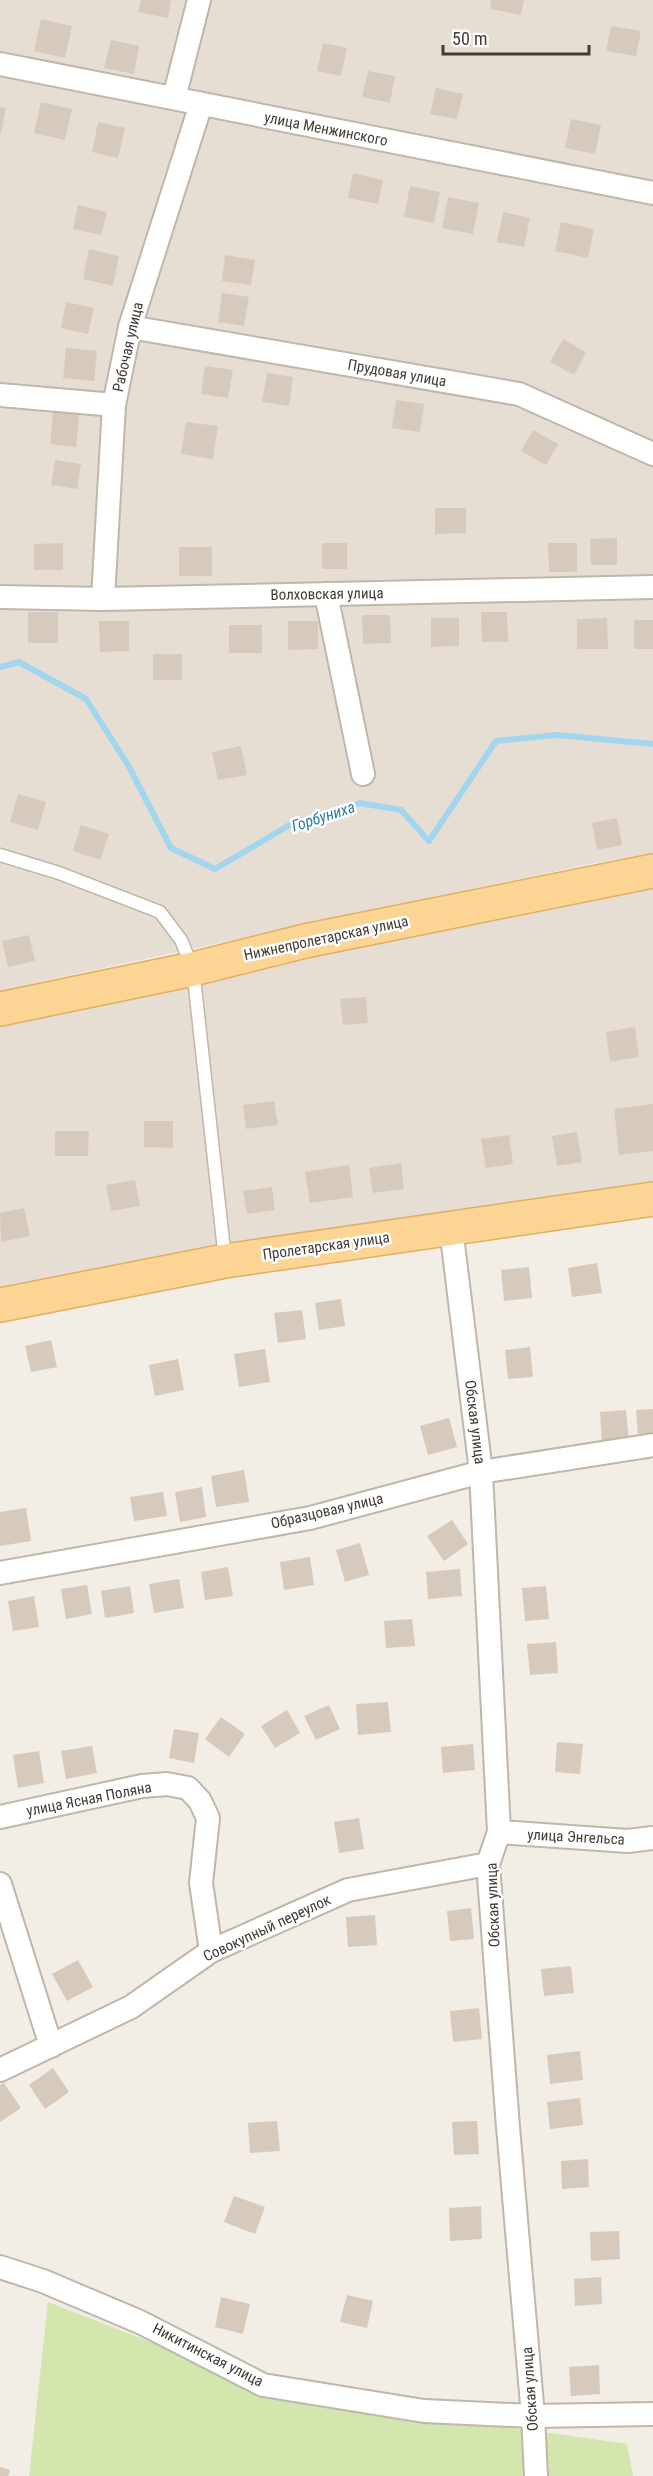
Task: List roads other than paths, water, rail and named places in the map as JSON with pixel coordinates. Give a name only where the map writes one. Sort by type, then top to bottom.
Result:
[{"type":"main road","name":"Нижнепролетарская улица","points":[[0,1009],[193,969],[305,941],[653,871]]},
{"type":"main road","name":"Пролетарская улица","points":[[0,1305],[225,1261],[653,1199]]},
{"type":"street","points":[[174,98],[199,0]]},
{"type":"street","name":"улица Менжинского","points":[[0,64],[653,193]]},
{"type":"street","name":"Рабочая улица","points":[[103,599],[114,405],[130,327],[201,104]]},
{"type":"street","name":"Прудовая улица","points":[[130,327],[519,394],[653,454]]},
{"type":"street","points":[[0,395],[114,405]]},
{"type":"street","name":"Волховская улица","points":[[0,597],[103,599],[653,586]]},
{"type":"street","points":[[327,594],[363,774]]},
{"type":"street","name":"Обская улица","points":[[451,1228],[481,1472],[499,1832],[488,1864],[536,2476]]},
{"type":"street","name":"Образцовая улица","points":[[0,1573],[310,1518],[481,1472],[653,1445]]},
{"type":"street","name":"улица Ясная Поляна","points":[[0,1817],[142,1786],[167,1784],[188,1788],[200,1801],[208,1818],[201,1883],[211,1950]]},
{"type":"street","name":"улица Энгельса","points":[[499,1832],[628,1841],[653,1838]]},
{"type":"street","name":"Совокупный переулок","points":[[0,2070],[131,2007],[211,1950],[348,1890],[488,1864]]},
{"type":"street","points":[[0,1884],[51,2046]]},
{"type":"street","name":"Никитинская улица","points":[[0,2267],[43,2281],[140,2322],[263,2385],[424,2411],[533,2416],[653,2414]]},
{"type":"lane","points":[[0,855],[59,873],[160,912],[181,940],[193,969],[225,1261]]},
{"type":"waterway","name":"Горбуниха","points":[[0,667],[19,662],[86,699],[128,765],[171,848],[215,869],[293,823],[360,803],[401,810],[429,841],[496,741],[557,735],[653,744]]}]
